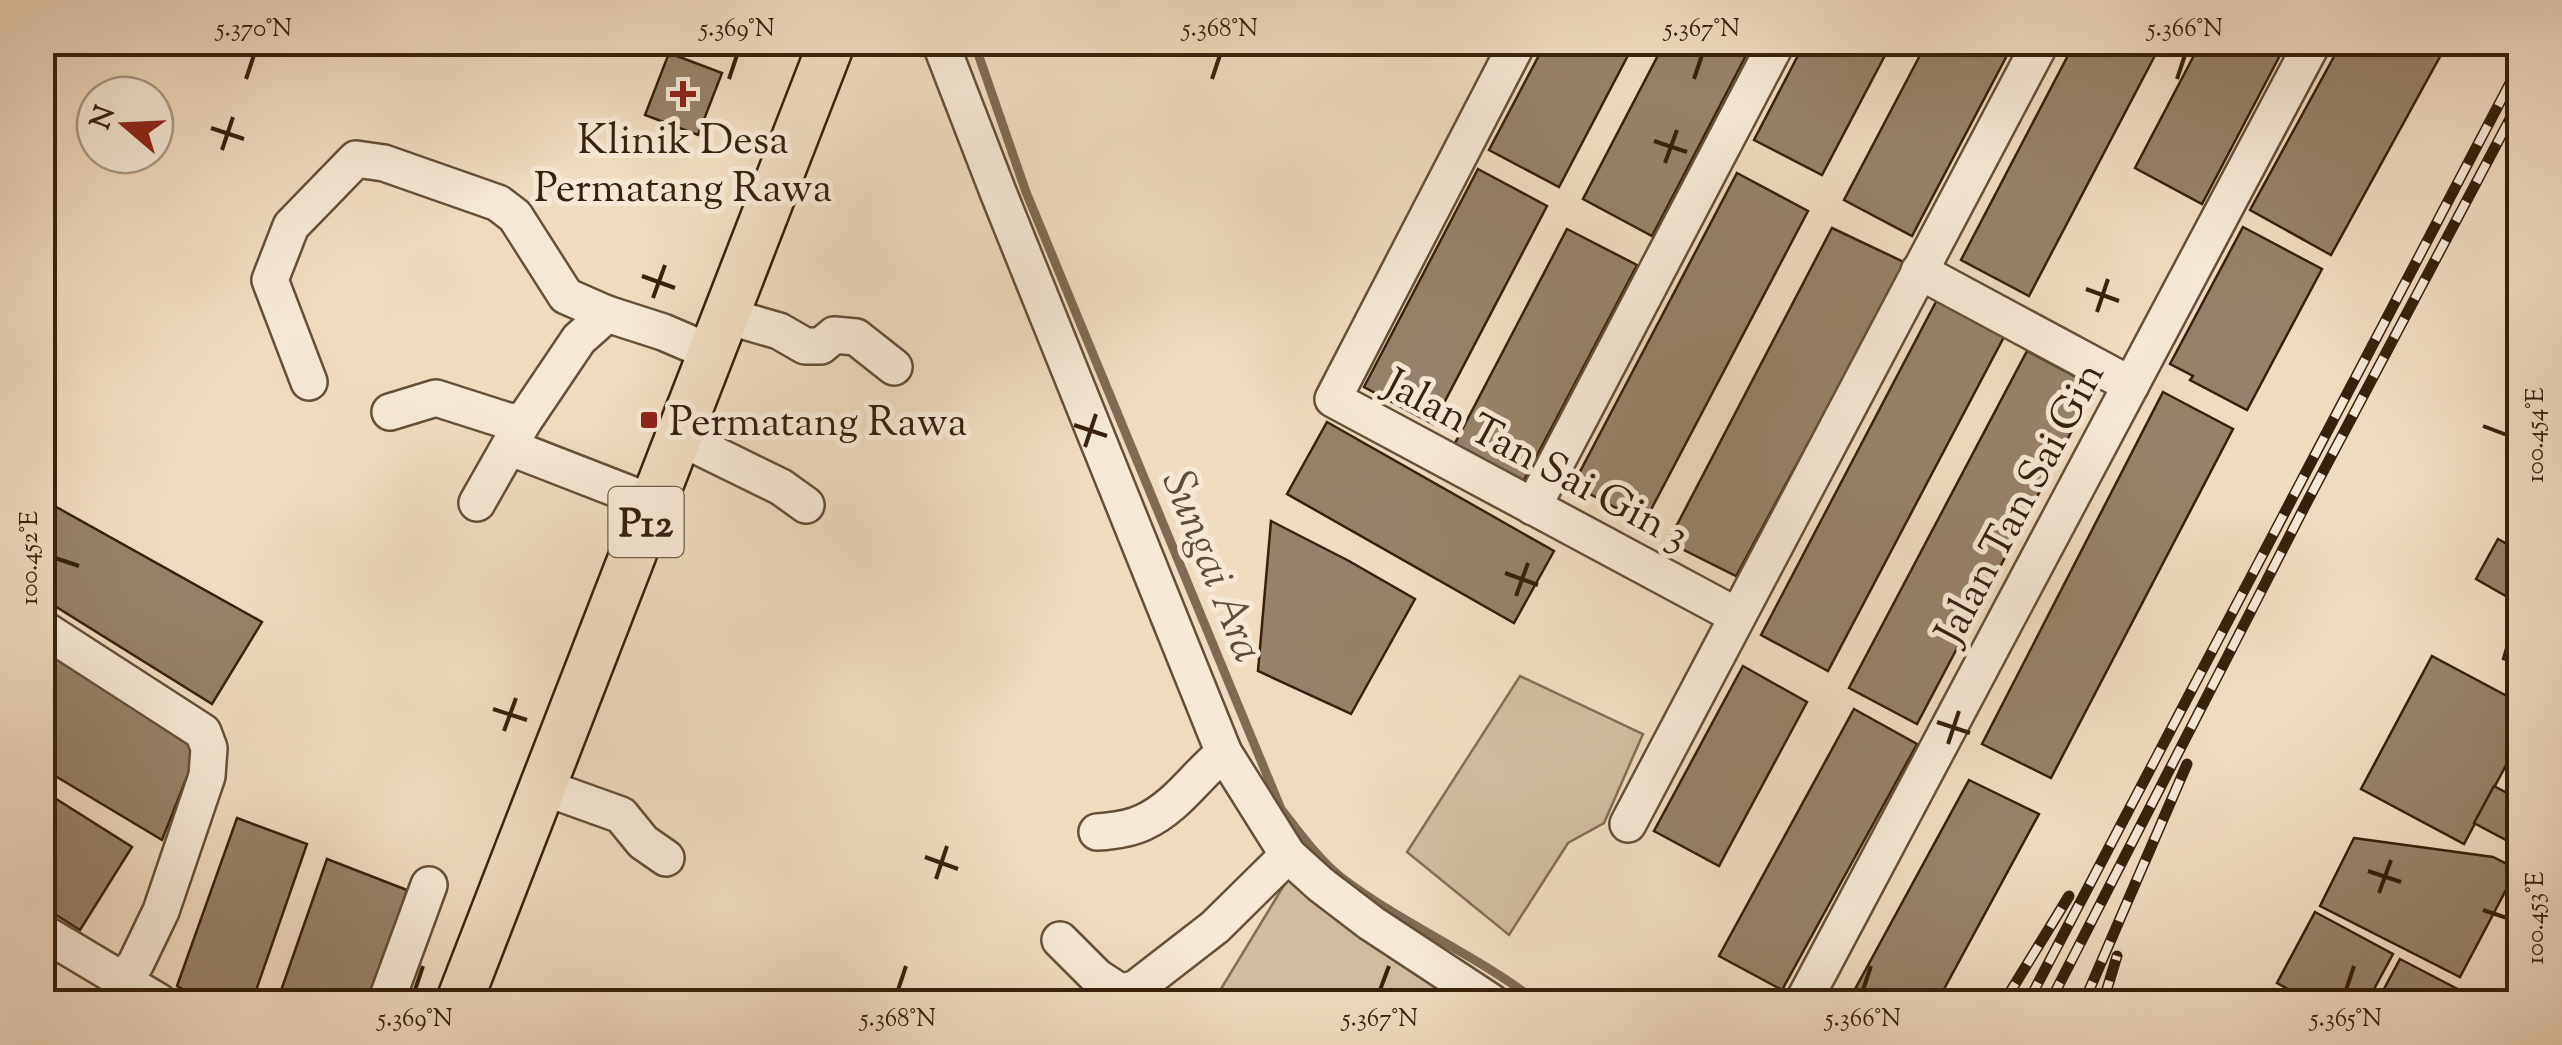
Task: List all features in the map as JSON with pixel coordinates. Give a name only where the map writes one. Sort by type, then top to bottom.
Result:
[{"type":"main road","name":"P12","points":[[459,1002],[832,42]]},
{"type":"street","points":[[940,42],[1224,753],[1288,854],[1320,884],[1371,923],[1491,1002]]},
{"type":"street","name":"Jalan Tan Sai Gin 3","points":[[1518,42],[1333,400],[1737,616]]},
{"type":"street","points":[[1533,506],[1777,42]]},
{"type":"street","points":[[1628,824],[2041,42]]},
{"type":"street","name":"Jalan Tan Sai Gin","points":[[1803,1002],[2312,42]]},
{"type":"street","points":[[309,382],[270,280],[291,226],[356,159],[384,163],[498,203],[514,216],[566,296],[607,314],[664,332],[779,331],[805,346],[821,346],[834,335],[856,337],[894,367]]},
{"type":"street","points":[[1919,271],[2131,385]]},
{"type":"street","points":[[477,503],[516,435],[580,339],[607,314]]},
{"type":"street","points":[[390,412],[436,398],[508,421],[516,435],[654,502]]},
{"type":"street","points":[[679,437],[781,487],[806,505]]},
{"type":"street","points":[[42,628],[203,732],[210,748],[207,776],[161,911],[136,963],[108,973]]},
{"type":"street","points":[[1097,832],[1122,830],[1145,822],[1166,808],[1224,753]]},
{"type":"street","points":[[542,786],[621,815],[643,842],[666,858]]},
{"type":"street","points":[[1060,940],[1120,997],[1215,927],[1288,854]]},
{"type":"street","points":[[386,1002],[429,885]]},
{"type":"street","points":[[42,932],[159,1002]]},
{"type":"shaded area","points":[[1520,676],[1643,734],[1604,823],[1568,843],[1509,935],[1407,852]]},
{"type":"shaded area","points":[[1303,854],[1469,1002],[1213,1002]]},
{"type":"building","points":[[1546,42],[1635,42],[1559,187],[1489,150]]},
{"type":"building","points":[[1665,42],[1753,42],[1652,236],[1583,199]]},
{"type":"building","points":[[1805,42],[1892,42],[1822,175],[1754,140]]},
{"type":"building","points":[[1927,42],[2014,42],[1912,236],[1844,200]]},
{"type":"building","points":[[2075,42],[2162,42],[2029,296],[1961,260]]},
{"type":"building","points":[[2201,42],[2287,42],[2202,204],[2135,168]]},
{"type":"building","points":[[2342,42],[2448,42],[2331,255],[2250,210]]},
{"type":"building","name":"Klinik Desa Permatang Rawa","points":[[669,53],[722,73],[698,135],[645,115]]},
{"type":"building","points":[[1478,169],[1547,206],[1433,424],[1364,387]]},
{"type":"building","points":[[1737,173],[1808,211],[1644,523],[1573,485]]},
{"type":"building","points":[[2243,227],[2322,269],[2247,410],[2190,380],[2193,376],[2170,364]]},
{"type":"building","points":[[1832,228],[1906,263],[1736,576],[1668,542]]},
{"type":"building","points":[[1567,229],[1637,265],[1522,484],[1453,447]]},
{"type":"building","points":[[1938,298],[2006,333],[1828,671],[1761,635]]},
{"type":"building","points":[[2027,351],[2095,387],[1917,724],[1849,688]]},
{"type":"building","points":[[2163,392],[2233,429],[2051,778],[1982,744]]},
{"type":"building","points":[[1327,422],[1554,551],[1514,623],[1287,494]]},
{"type":"building","points":[[42,499],[262,622],[212,704],[42,598]]},
{"type":"building","points":[[1271,521],[1415,599],[1351,714],[1258,671]]},
{"type":"building","points":[[2498,539],[2520,551],[2520,604],[2476,579]]},
{"type":"building","points":[[2510,635],[2520,638],[2520,664],[2503,659]]},
{"type":"building","points":[[42,651],[200,744],[162,840],[42,768]]},
{"type":"building","points":[[2432,656],[2520,703],[2520,739],[2464,844],[2361,789]]},
{"type":"building","points":[[1743,666],[1807,702],[1719,866],[1654,831]]},
{"type":"building","points":[[1854,709],[1917,744],[1782,990],[1719,956]]},
{"type":"building","points":[[1969,780],[2039,814],[1937,1002],[1848,1002]]},
{"type":"building","points":[[2494,786],[2520,800],[2520,815],[2506,840],[2474,823]]},
{"type":"building","points":[[42,790],[132,847],[80,930],[42,906]]},
{"type":"building","points":[[237,818],[307,844],[252,1002],[204,1002],[177,986]]},
{"type":"building","points":[[2354,838],[2493,857],[2517,869],[2460,977],[2320,906]]},
{"type":"building","points":[[327,859],[407,890],[370,1002],[277,1002]]},
{"type":"building","points":[[2315,912],[2393,954],[2367,1002],[2312,1002],[2277,983]]},
{"type":"building","points":[[2400,959],[2467,994],[2462,1002],[2377,1002]]},
{"type":"waterway","name":"Sungai Ara","points":[[974,42],[1026,192],[1281,809],[1342,878],[1537,1002]]},
{"type":"railway","points":[[2028,1002],[2520,64]]},
{"type":"railway","points":[[2050,1002],[2307,502],[2520,100]]},
{"type":"railway","points":[[2084,1002],[2187,764]]},
{"type":"railway","points":[[2004,1002],[2069,896]]},
{"type":"railway","points":[[2103,1002],[2117,956]]},
{"type":"place","name":"Klinik Desa Permatang Rawa","points":[[683,94]]},
{"type":"place","name":"Permatang Rawa","points":[[649,420]]}]
